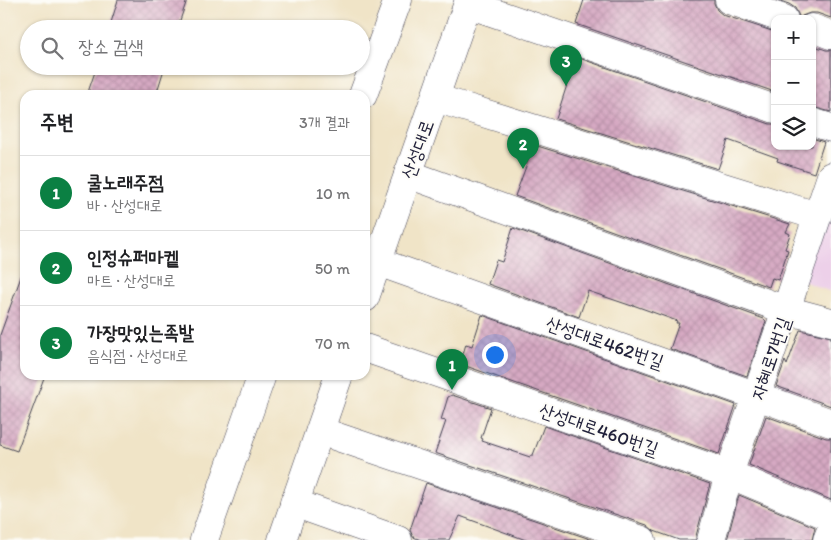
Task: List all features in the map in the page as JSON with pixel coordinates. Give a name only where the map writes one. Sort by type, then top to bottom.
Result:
[{"type":"main road","points":[[365,90],[398,0]]},
{"type":"main road","points":[[729,0],[772,15]]},
{"type":"main road","points":[[468,2],[771,108]]},
{"type":"main road","name":"산성대로","points":[[370,284],[468,2]]},
{"type":"main road","points":[[816,29],[831,35]]},
{"type":"main road","points":[[435,98],[817,216]]},
{"type":"main road","points":[[816,123],[831,128]]},
{"type":"main road","points":[[408,174],[786,310],[831,322]]},
{"type":"main road","name":"자혜로7번길","points":[[711,540],[729,474],[831,176]]},
{"type":"main road","name":"산성대로462번길","points":[[378,262],[831,423]]},
{"type":"main road","name":"산성대로460번길","points":[[370,350],[729,474],[831,517]]},
{"type":"main road","points":[[204,540],[260,380]]},
{"type":"main road","points":[[282,540],[336,380]]},
{"type":"main road","points":[[320,430],[642,540]]},
{"type":"main road","points":[[294,503],[398,540]]},
{"type":"main road","points":[[827,540],[831,530]]},
{"type":"shaded area","points":[[831,176],[831,292],[795,278]]},
{"type":"building","points":[[118,0],[187,0],[180,20],[112,20]]},
{"type":"building","points":[[584,0],[714,0],[717,10],[723,15],[771,31],[771,91],[576,24]]},
{"type":"building","points":[[777,0],[831,0],[831,18],[817,13],[798,15],[795,8]]},
{"type":"building","points":[[816,46],[831,50],[831,112],[816,108]]},
{"type":"building","points":[[576,57],[771,124],[771,150],[816,150],[816,139],[824,142],[814,173],[777,161],[778,158],[728,140],[718,169],[556,119]]},
{"type":"building","points":[[94,75],[162,75],[158,90],[89,90]]},
{"type":"building","points":[[534,145],[790,224],[786,232],[790,234],[785,249],[788,250],[778,280],[772,278],[769,287],[515,196]]},
{"type":"building","points":[[513,228],[764,319],[766,321],[747,376],[670,349],[679,323],[633,305],[588,291],[579,317],[488,284],[496,260],[502,262]]},
{"type":"building","points":[[20,280],[20,380],[43,380],[17,451],[0,445],[0,335]]},
{"type":"building","points":[[482,315],[736,405],[719,454],[460,364],[466,344],[472,346]]},
{"type":"building","points":[[800,330],[831,337],[831,406],[776,386],[785,361],[787,365]]},
{"type":"building","points":[[452,395],[491,408],[481,438],[483,439],[482,441],[530,457],[533,455],[544,426],[710,484],[696,540],[679,540],[654,531],[647,525],[435,453],[446,421],[441,420],[448,397]]},
{"type":"building","points":[[766,416],[826,438],[831,438],[831,500],[749,465]]},
{"type":"building","points":[[426,483],[593,540],[526,540],[460,516],[449,540],[421,540],[413,537],[410,530]]},
{"type":"building","points":[[739,495],[815,527],[812,540],[727,540]]},
{"type":"place","name":"가장맛있는족발","points":[[566,86]]},
{"type":"place","name":"인정슈퍼마켙","points":[[523,169]]},
{"type":"place","name":"쿨노래주점","points":[[452,390]]}]
